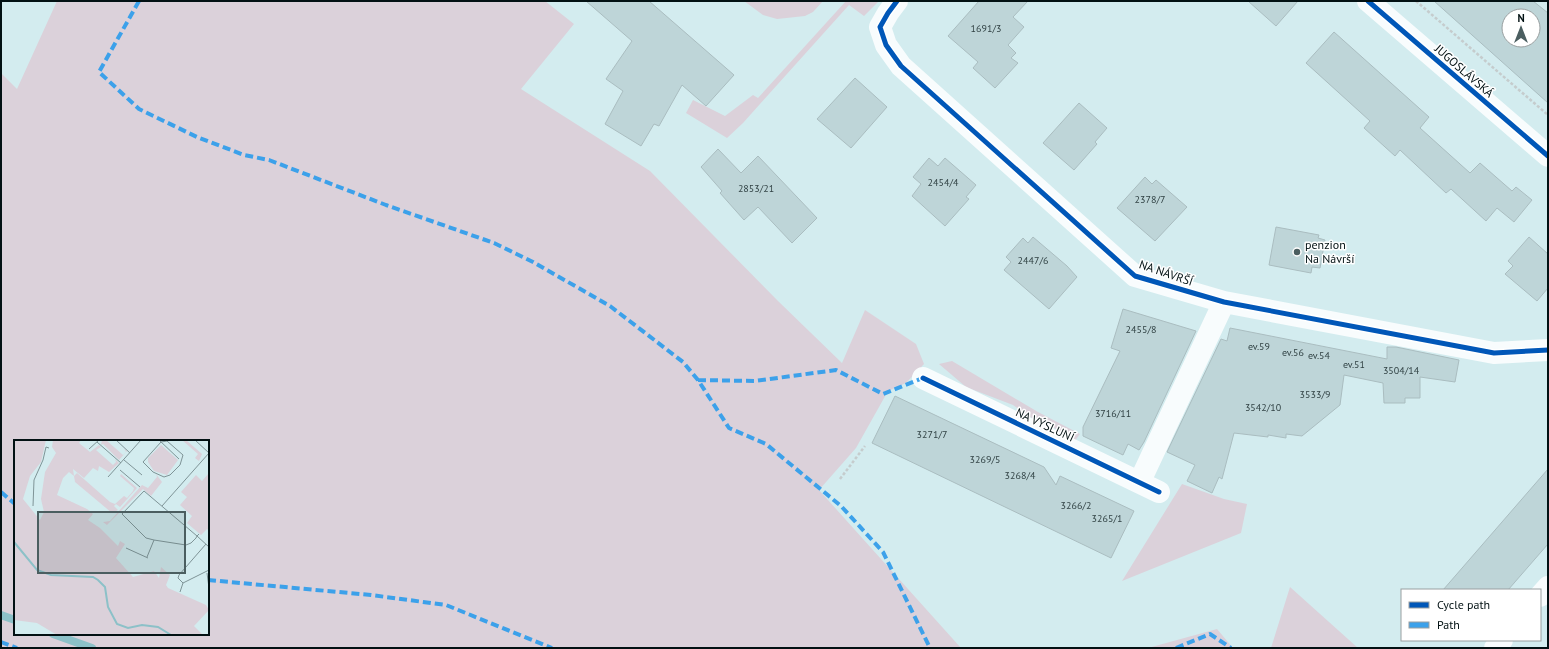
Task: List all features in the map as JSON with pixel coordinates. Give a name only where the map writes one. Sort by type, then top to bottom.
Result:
[{"type":"street","name":"NA NÁVRŠÍ","points":[[897,1],[888,13],[880,28],[886,45],[902,66],[1135,276],[1224,302],[1494,353],[1548,350]]},
{"type":"street","name":"JUGOSLÁVSKÁ","points":[[1368,1],[1548,156]]},
{"type":"street","points":[[1140,481],[1224,302]]},
{"type":"street","name":"NA VÝSLUNÍ","points":[[923,378],[1140,481],[1159,492]]},
{"type":"street","points":[[1541,595],[1548,587]]},
{"type":"path","points":[[1416,1],[1548,115]]},
{"type":"path","points":[[840,479],[865,446]]},
{"type":"shaded area","points":[[57,1],[545,1],[574,24],[521,89],[650,171],[778,301],[842,363],[865,310],[916,344],[924,364],[906,383],[888,391],[856,448],[819,490],[961,648],[1,648],[1,73],[17,89]]},
{"type":"shaded area","points":[[744,1],[823,1],[813,12],[805,16],[777,19],[763,15]]},
{"type":"shaded area","points":[[846,1],[879,1],[864,16],[849,5],[743,123],[727,138],[686,113],[693,100],[725,116],[753,95],[758,98]]},
{"type":"shaded area","points":[[952,361],[1038,412],[1080,434],[1074,442],[1046,422],[1032,418],[1013,405],[966,387],[939,364]]},
{"type":"shaded area","points":[[1182,484],[1224,499],[1247,504],[1241,533],[1122,581]]},
{"type":"shaded area","points":[[1290,587],[1358,648],[1271,648]]},
{"type":"shaded area","points":[[1217,629],[1233,648],[1148,648]]},
{"type":"building","points":[[586,1],[649,1],[734,75],[706,106],[682,85],[659,126],[654,124],[641,146],[605,124],[623,91],[606,79],[632,41]]},
{"type":"building","points":[[979,1],[1028,1],[1013,17],[1024,27],[1008,45],[1016,53],[1011,58],[1018,63],[995,88],[973,68],[978,62],[948,36]]},
{"type":"building","points":[[1248,1],[1298,1],[1276,26]]},
{"type":"building","points":[[1434,1],[1533,1],[1548,13],[1548,103]]},
{"type":"building","points":[[1334,32],[1429,117],[1420,128],[1470,173],[1480,163],[1512,191],[1516,187],[1532,200],[1514,222],[1497,208],[1486,221],[1451,189],[1446,193],[1400,150],[1395,156],[1364,128],[1370,121],[1306,63]]},
{"type":"building","points":[[855,78],[887,107],[851,148],[817,119]]},
{"type":"building","points":[[1079,103],[1107,128],[1095,142],[1097,144],[1074,170],[1043,143]]},
{"type":"building","points":[[718,149],[741,173],[758,156],[817,218],[792,243],[758,207],[744,220],[720,193],[722,191],[701,167]]},
{"type":"building","points":[[929,158],[938,166],[945,158],[976,185],[966,197],[969,199],[945,226],[912,196],[921,184],[913,177]]},
{"type":"building","points":[[1145,177],[1152,184],[1156,180],[1187,207],[1155,241],[1117,208]]},
{"type":"building","name":"penzion Na Návrší","points":[[1276,227],[1319,235],[1318,238],[1325,240],[1320,268],[1312,267],[1311,273],[1269,265]]},
{"type":"building","points":[[1033,237],[1067,266],[1077,277],[1049,309],[1004,270],[1011,262],[1006,257],[1023,238],[1028,243]]},
{"type":"building","points":[[1529,237],[1548,254],[1548,288],[1537,301],[1505,274],[1513,266],[1508,261]]},
{"type":"building","points":[[1123,309],[1196,331],[1144,442],[1139,450],[1128,444],[1123,455],[1083,436],[1083,427],[1120,351],[1111,348]]},
{"type":"building","points":[[1230,328],[1387,359],[1387,347],[1396,347],[1459,360],[1455,382],[1420,377],[1420,398],[1405,398],[1405,403],[1384,403],[1383,383],[1344,375],[1340,405],[1302,436],[1286,434],[1286,438],[1268,435],[1268,437],[1234,433],[1222,479],[1219,477],[1212,493],[1187,481],[1195,465],[1167,452],[1221,339],[1227,341]]},
{"type":"building","points":[[895,396],[1044,467],[1056,485],[1060,476],[1134,511],[1111,558],[872,443]]},
{"type":"building","points":[[1548,469],[1548,544],[1509,589],[1444,589]]},
{"type":"waterway","points":[[1,615],[14,620]]},
{"type":"waterway","points":[[56,635],[92,648]]},
{"type":"marked path","points":[[139,1],[99,72],[139,109],[197,137],[244,155],[269,160],[386,205],[494,243],[533,262],[610,306],[683,362],[698,380],[729,428],[766,444],[841,506],[883,552],[930,648]]},
{"type":"marked path","points":[[698,380],[755,381],[836,370],[883,394],[923,378]]},
{"type":"marked path","points":[[1,492],[14,503]]},
{"type":"marked path","points":[[209,580],[371,595],[446,605],[552,648]]},
{"type":"marked path","points":[[1176,648],[1210,634],[1231,648]]},
{"type":"marked path","points":[[1,642],[17,648]]},
{"type":"cycle path","points":[[897,1],[880,27],[886,45],[901,66],[1135,276],[1224,302],[1494,353],[1548,350]]},
{"type":"cycle path","points":[[1368,1],[1548,156]]},
{"type":"cycle path","points":[[923,378],[1159,492]]},
{"type":"place","name":"penzion Na Návrší","points":[[1297,252]]}]
